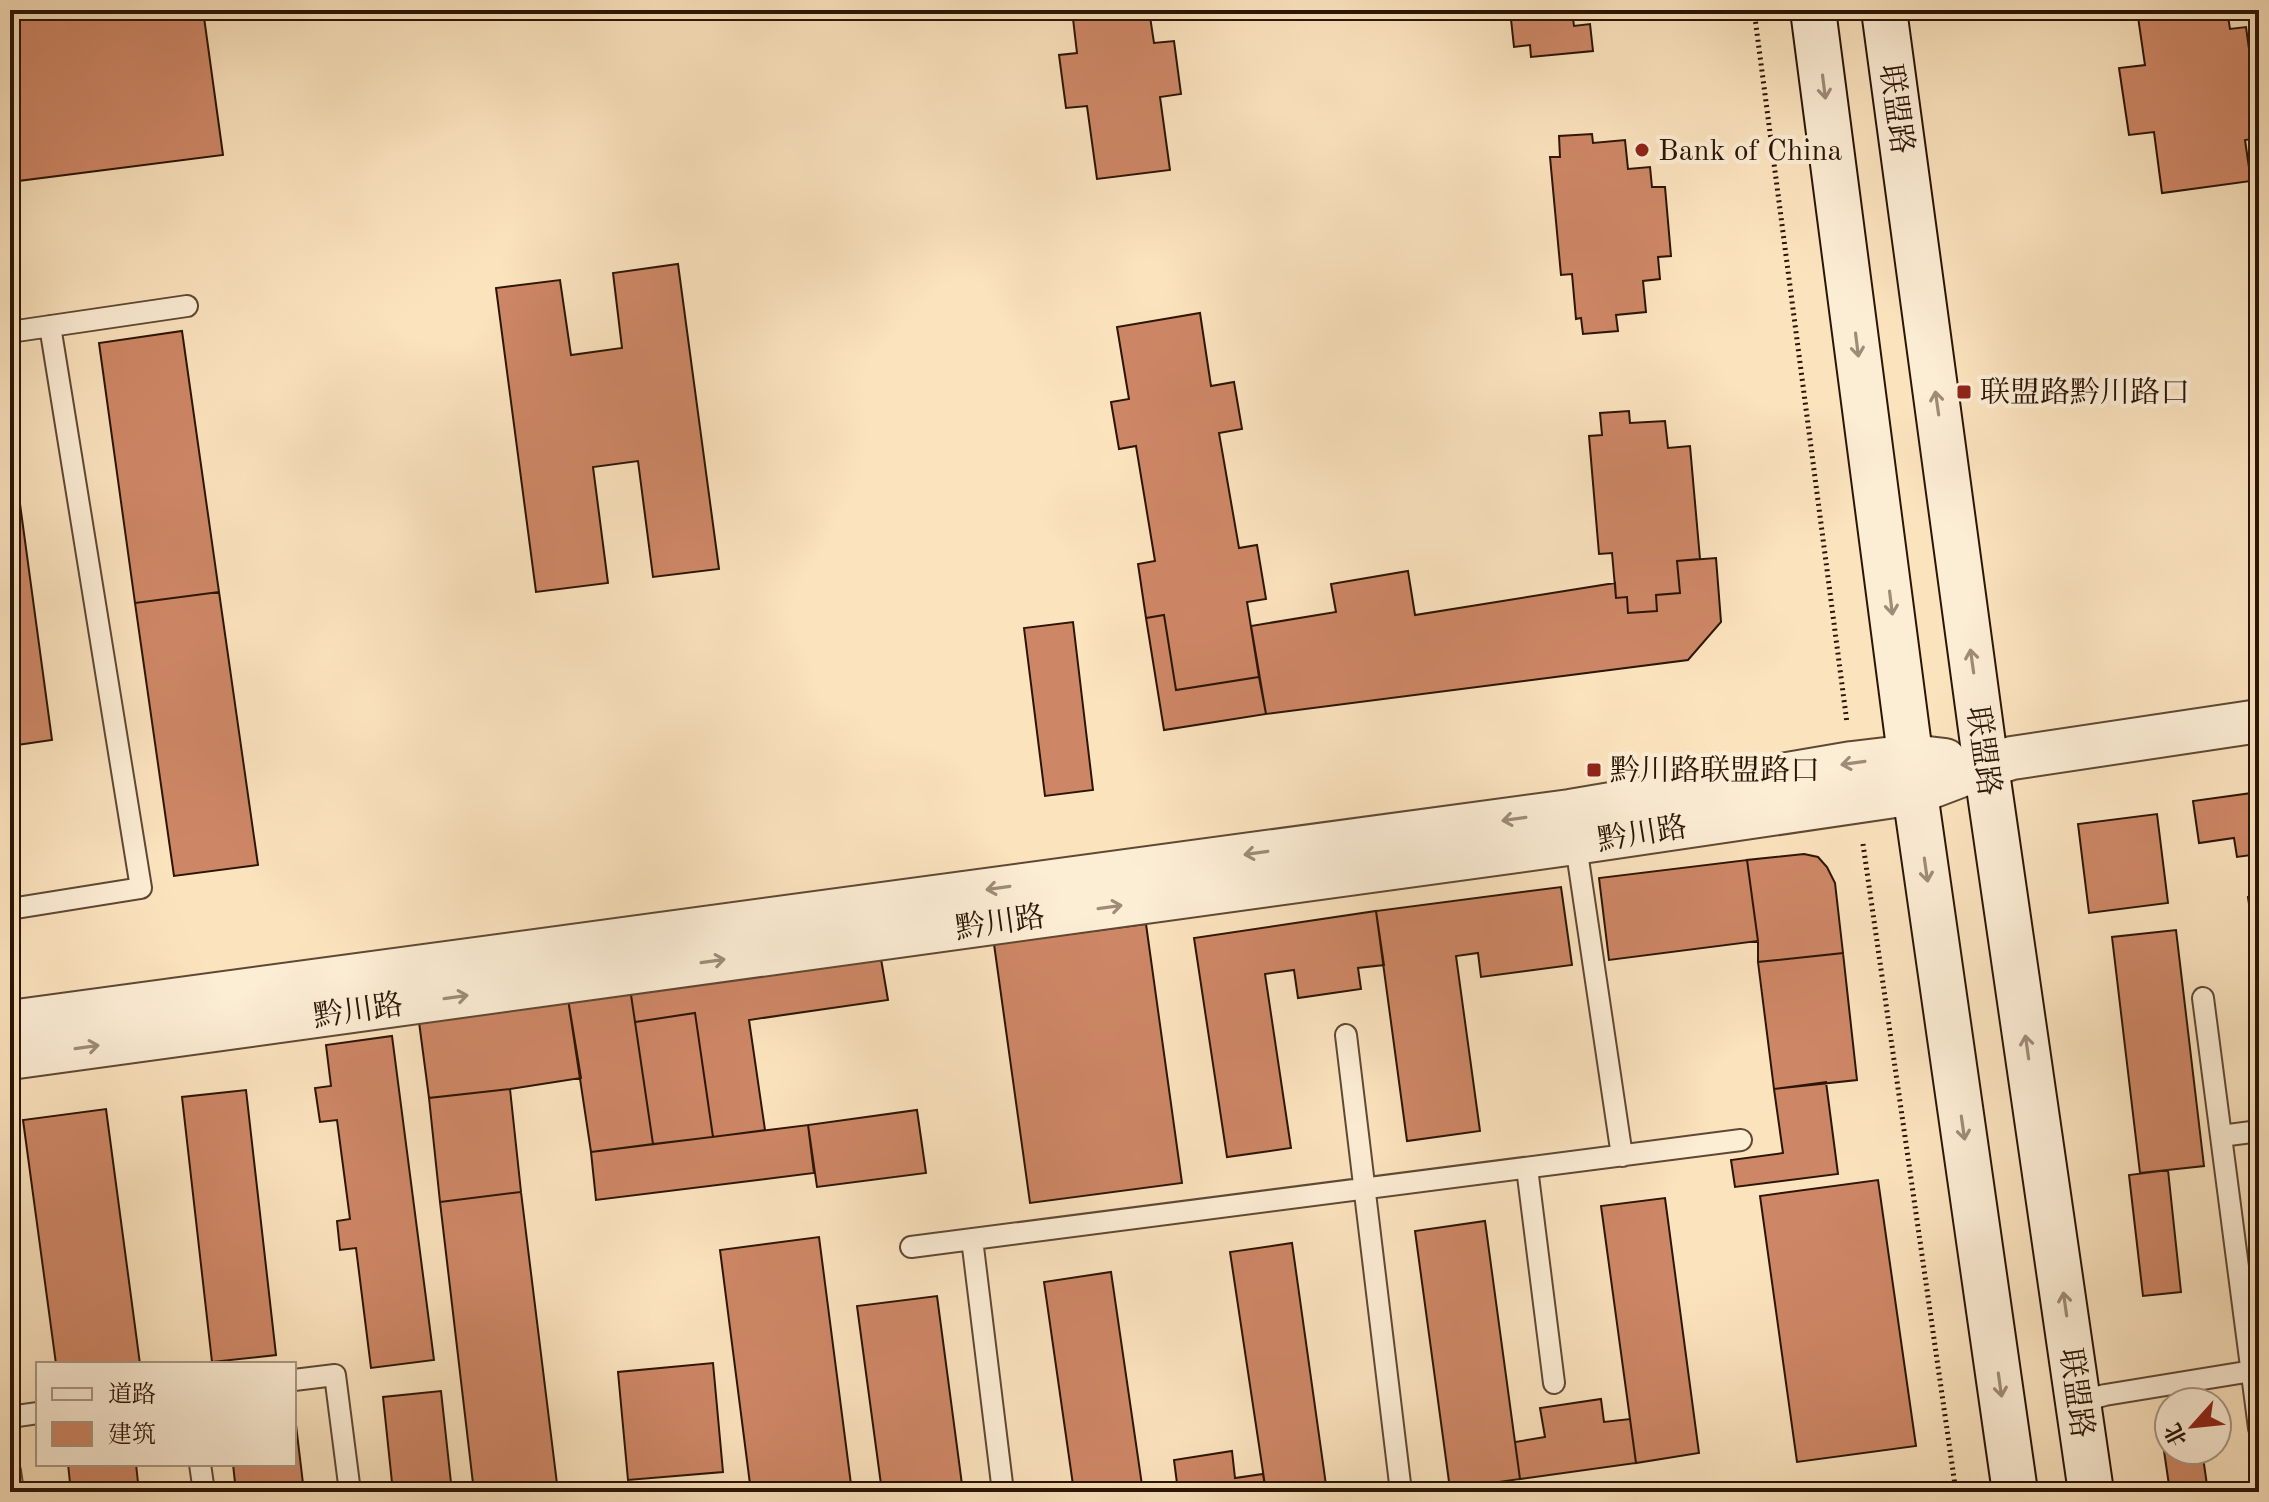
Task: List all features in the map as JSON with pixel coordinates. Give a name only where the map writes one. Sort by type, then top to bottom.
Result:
[{"type":"main road","points":[[1813,10],[1913,774],[2015,1492]]},
{"type":"main road","name":"联盟路","points":[[1884,10],[1986,766],[2091,1492]]},
{"type":"street","name":"黔川路","points":[[10,1058],[1913,774],[1986,766],[2012,758],[2259,721]]},
{"type":"street","name":"黔川路","points":[[10,1022],[1573,827]]},
{"type":"lane","points":[[10,332],[187,306]]},
{"type":"lane","points":[[10,909],[141,888],[50,326]]},
{"type":"lane","points":[[1573,827],[1622,1156]]},
{"type":"lane","points":[[2203,998],[2259,1428]]},
{"type":"lane","points":[[1346,1035],[1401,1492]]},
{"type":"lane","points":[[2221,1136],[2259,1131]]},
{"type":"lane","points":[[911,1247],[1741,1140]]},
{"type":"lane","points":[[1527,1168],[1554,1383]]},
{"type":"lane","points":[[972,1239],[1003,1492]]},
{"type":"lane","points":[[2079,1402],[2252,1371]]},
{"type":"lane","points":[[296,1380],[335,1375],[350,1492]]},
{"type":"lane","points":[[10,1417],[36,1413]]},
{"type":"lane","points":[[200,1466],[204,1492]]},
{"type":"lane","points":[[10,1471],[13,1492]]},
{"type":"building","points":[[10,10],[203,10],[223,155],[10,182]]},
{"type":"building","points":[[1072,10],[1149,10],[1154,43],[1174,41],[1181,94],[1160,97],[1170,170],[1097,179],[1087,106],[1066,108],[1059,55],[1077,53]]},
{"type":"building","points":[[1510,10],[1572,10],[1574,26],[1590,24],[1593,51],[1531,57],[1530,45],[1514,47]]},
{"type":"building","points":[[2137,10],[2227,10],[2230,29],[2246,27],[2259,121],[2259,138],[2245,140],[2251,181],[2162,193],[2154,132],[2129,135],[2119,68],[2145,65]]},
{"type":"building","points":[[1592,134],[1593,143],[1625,140],[1628,169],[1650,167],[1652,187],[1665,187],[1671,256],[1658,257],[1660,279],[1643,281],[1646,312],[1616,315],[1618,331],[1583,334],[1581,318],[1576,319],[1572,274],[1561,275],[1550,157],[1560,157],[1559,136]]},
{"type":"building","points":[[678,264],[719,569],[653,577],[638,461],[593,467],[608,583],[536,592],[496,288],[560,280],[571,355],[622,348],[613,273]]},
{"type":"building","points":[[1200,313],[1211,386],[1234,382],[1242,429],[1219,433],[1239,548],[1257,545],[1266,599],[1247,602],[1259,677],[1176,690],[1164,615],[1146,618],[1138,564],[1155,561],[1136,446],[1119,449],[1111,402],[1129,399],[1117,327]]},
{"type":"building","points":[[182,331],[219,592],[135,603],[99,343]]},
{"type":"building","points":[[1629,411],[1630,423],[1665,421],[1668,448],[1690,446],[1700,559],[1677,561],[1680,593],[1656,595],[1657,611],[1628,613],[1627,597],[1616,598],[1612,553],[1599,554],[1589,436],[1602,435],[1600,413]]},
{"type":"building","points":[[10,433],[20,504],[10,505]]},
{"type":"building","points":[[20,504],[52,740],[10,746],[10,505]]},
{"type":"building","points":[[1716,558],[1721,622],[1688,660],[1266,714],[1251,626],[1336,612],[1331,584],[1408,571],[1415,615],[1615,583],[1616,598],[1627,597],[1628,613],[1657,611],[1656,595],[1680,593],[1677,561]]},
{"type":"building","points":[[219,592],[258,865],[174,876],[135,603]]},
{"type":"building","points":[[1164,615],[1176,690],[1259,677],[1266,714],[1164,730],[1146,618]]},
{"type":"building","points":[[1073,622],[1093,790],[1045,796],[1024,628]]},
{"type":"building","points":[[2259,792],[2259,854],[2237,857],[2234,838],[2199,843],[2193,801]]},
{"type":"building","points":[[2157,814],[2168,903],[2089,913],[2078,824]]},
{"type":"building","points":[[1804,854],[1818,857],[1835,883],[1843,953],[1758,962],[1747,860]]},
{"type":"building","points":[[1747,860],[1758,941],[1609,960],[1599,878]]},
{"type":"building","points":[[1561,887],[1572,965],[1481,977],[1478,953],[1456,956],[1480,1131],[1407,1141],[1376,911]]},
{"type":"building","points":[[2259,895],[2259,971],[2248,897]]},
{"type":"building","points":[[1376,911],[1384,965],[1358,968],[1361,989],[1298,998],[1294,970],[1265,974],[1291,1148],[1227,1157],[1194,938]]},
{"type":"building","points":[[1146,924],[1182,1183],[1030,1203],[994,944]]},
{"type":"building","points":[[2176,930],[2204,1166],[2140,1173],[2112,937]]},
{"type":"building","points":[[880,953],[888,1000],[749,1020],[765,1130],[713,1137],[695,1013],[635,1022],[630,988]]},
{"type":"building","points":[[1843,953],[1857,1080],[1774,1089],[1758,962]]},
{"type":"building","points":[[630,988],[653,1144],[591,1152],[568,999]]},
{"type":"building","points":[[568,999],[581,1078],[429,1098],[419,1022]]},
{"type":"building","points":[[695,1013],[713,1137],[653,1144],[635,1022]]},
{"type":"building","points":[[392,1036],[434,1360],[371,1368],[356,1248],[340,1250],[337,1221],[350,1219],[337,1120],[320,1122],[315,1088],[331,1086],[326,1045]]},
{"type":"building","points":[[1826,1082],[1838,1174],[1735,1187],[1731,1160],[1783,1153],[1774,1089]]},
{"type":"building","points":[[510,1089],[521,1192],[440,1202],[429,1098]]},
{"type":"building","points":[[246,1090],[276,1355],[212,1362],[182,1097]]},
{"type":"building","points":[[106,1109],[140,1362],[56,1362],[23,1120]]},
{"type":"building","points":[[917,1110],[926,1173],[817,1187],[808,1125]]},
{"type":"building","points":[[808,1125],[814,1173],[596,1200],[591,1152]]},
{"type":"building","points":[[2168,1170],[2181,1292],[2143,1296],[2129,1175]]},
{"type":"building","points":[[1878,1180],[1916,1446],[1797,1462],[1760,1196]]},
{"type":"building","points":[[521,1192],[558,1492],[474,1492],[440,1202]]},
{"type":"building","points":[[1665,1198],[1699,1453],[1636,1463],[1601,1206]]},
{"type":"building","points":[[1485,1221],[1520,1479],[1450,1489],[1415,1231]]},
{"type":"building","points":[[819,1237],[852,1492],[751,1492],[720,1250]]},
{"type":"building","points":[[1292,1243],[1327,1492],[1266,1492],[1230,1252]]},
{"type":"building","points":[[1111,1272],[1143,1492],[1074,1492],[1044,1282]]},
{"type":"building","points":[[937,1296],[963,1492],[882,1492],[857,1306]]},
{"type":"building","points":[[713,1363],[723,1472],[628,1480],[618,1372]]},
{"type":"building","points":[[441,1391],[452,1492],[393,1492],[383,1397]]},
{"type":"building","points":[[1601,1399],[1604,1422],[1630,1419],[1636,1463],[1520,1479],[1515,1442],[1545,1437],[1540,1408]]},
{"type":"building","points":[[296,1425],[304,1492],[236,1492],[233,1466],[296,1466]]},
{"type":"building","points":[[1232,1451],[1235,1478],[1263,1474],[1266,1492],[1169,1492],[1178,1491],[1174,1460]]},
{"type":"building","points":[[68,1466],[136,1466],[139,1492],[71,1492]]},
{"type":"building","points":[[2166,1466],[2204,1466],[2208,1492],[2170,1492]]},
{"type":"place","name":"Bank of China","points":[[1642,150]]},
{"type":"place","name":"联盟路黔川路口","points":[[1964,392]]},
{"type":"place","name":"黔川路联盟路口","points":[[1594,770]]}]
